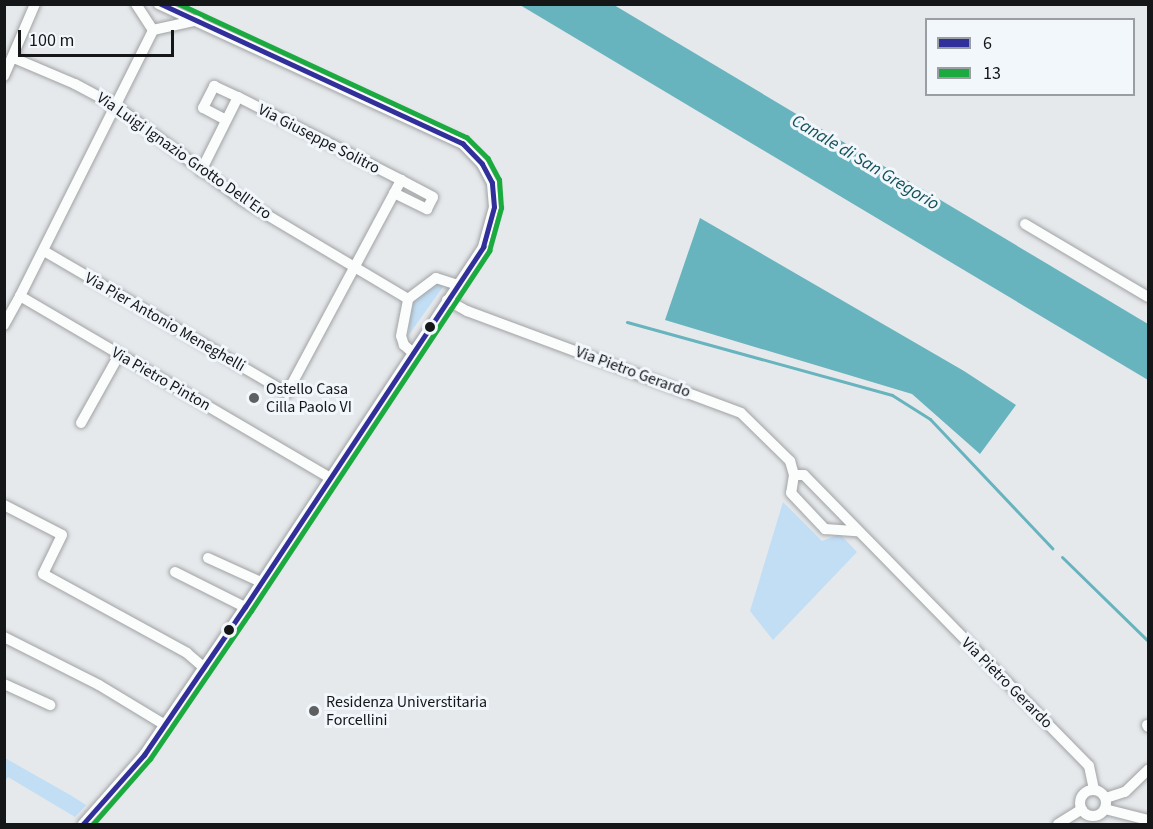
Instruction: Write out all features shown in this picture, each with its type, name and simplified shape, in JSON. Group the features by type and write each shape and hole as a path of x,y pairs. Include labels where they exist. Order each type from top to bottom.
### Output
{"street":[{"path":"4,76 35,4"},
{"path":"136,4 153,30"},
{"path":"83,825 121,784 165,725 245,607 412,351 483,247 495,207 492,183 476,154 443,133 159,4"},
{"path":"153,30 198,20"},
{"path":"4,325 44,251 153,30"},
{"name":"Via Luigi Ignazio Grotto Dell'Ero","path":"16,59 75,84 116,106 165,140 201,171 242,200 408,299"},
{"name":"Via Giuseppe Solitro","path":"226,120 203,108 214,86 433,197 427,209 394,193"},
{"name":"Via Giuseppe Solitro","path":"201,171 238,97"},
{"name":"Via Giuseppe Solitro","path":"357,268 401,180"},
{"path":"1024,224 1149,297"},
{"name":"Via Pier Antonio Meneghelli","path":"44,251 287,393 357,268"},
{"path":"412,351 404,345 401,336 408,299 436,278 458,285"},
{"name":"Via Pietro Pinton","path":"20,296 330,478"},
{"name":"Via Pietro Gerardo","path":"447,300 466,311 741,413 782,452 793,470 804,475 845,523 857,531 1089,766 1094,789"},
{"path":"81,423 119,355"},
{"name":"Via Pietro Gerardo","path":"793,470 791,493 819,522 829,531 845,523"},
{"path":"4,505 62,536 43,574 187,653 204,668"},
{"path":"208,558 261,582"},
{"path":"175,572 245,607"},
{"path":"4,637 99,686 165,725"},
{"path":"4,684 50,705"},
{"path":"1082,809 1098,820 1106,803 1125,792 1149,770"},
{"path":"1082,809 1081,798 1094,789 1106,803 1149,820"},
{"path":"1058,825 1082,809"}],"shaded area":[{"path":"439,282 445,284 408,336 412,301"},
{"path":"783,502 822,541 840,534 857,552 773,640 750,611"},
{"path":"5,758 86,805 75,817 8,777 5,781"}],"water":[{"name":"Canale di San Gregorio","path":"520,5 614,5 1148,324 1148,380"},
{"path":"700,218 964,371 1016,405 980,454 912,394 665,320"}],"waterway":[{"path":"627,322 892,395 930,419 1052,548"},
{"path":"1062,557 1148,641"}],"transit line":[{"name":"6","path":"83,824 144,755 245,607 483,247 494,207 492,183 482,164 463,144 160,4"},
{"name":"13","path":"93,824 150,759 251,611 489,251 501,208 499,180 488,159 467,138 178,4"}],"place":[{"name":"Ostello Casa Cilla Paolo VI","path":"254,398"},
{"name":"Residenza Universtitaria Forcellini","path":"314,711"}]}
